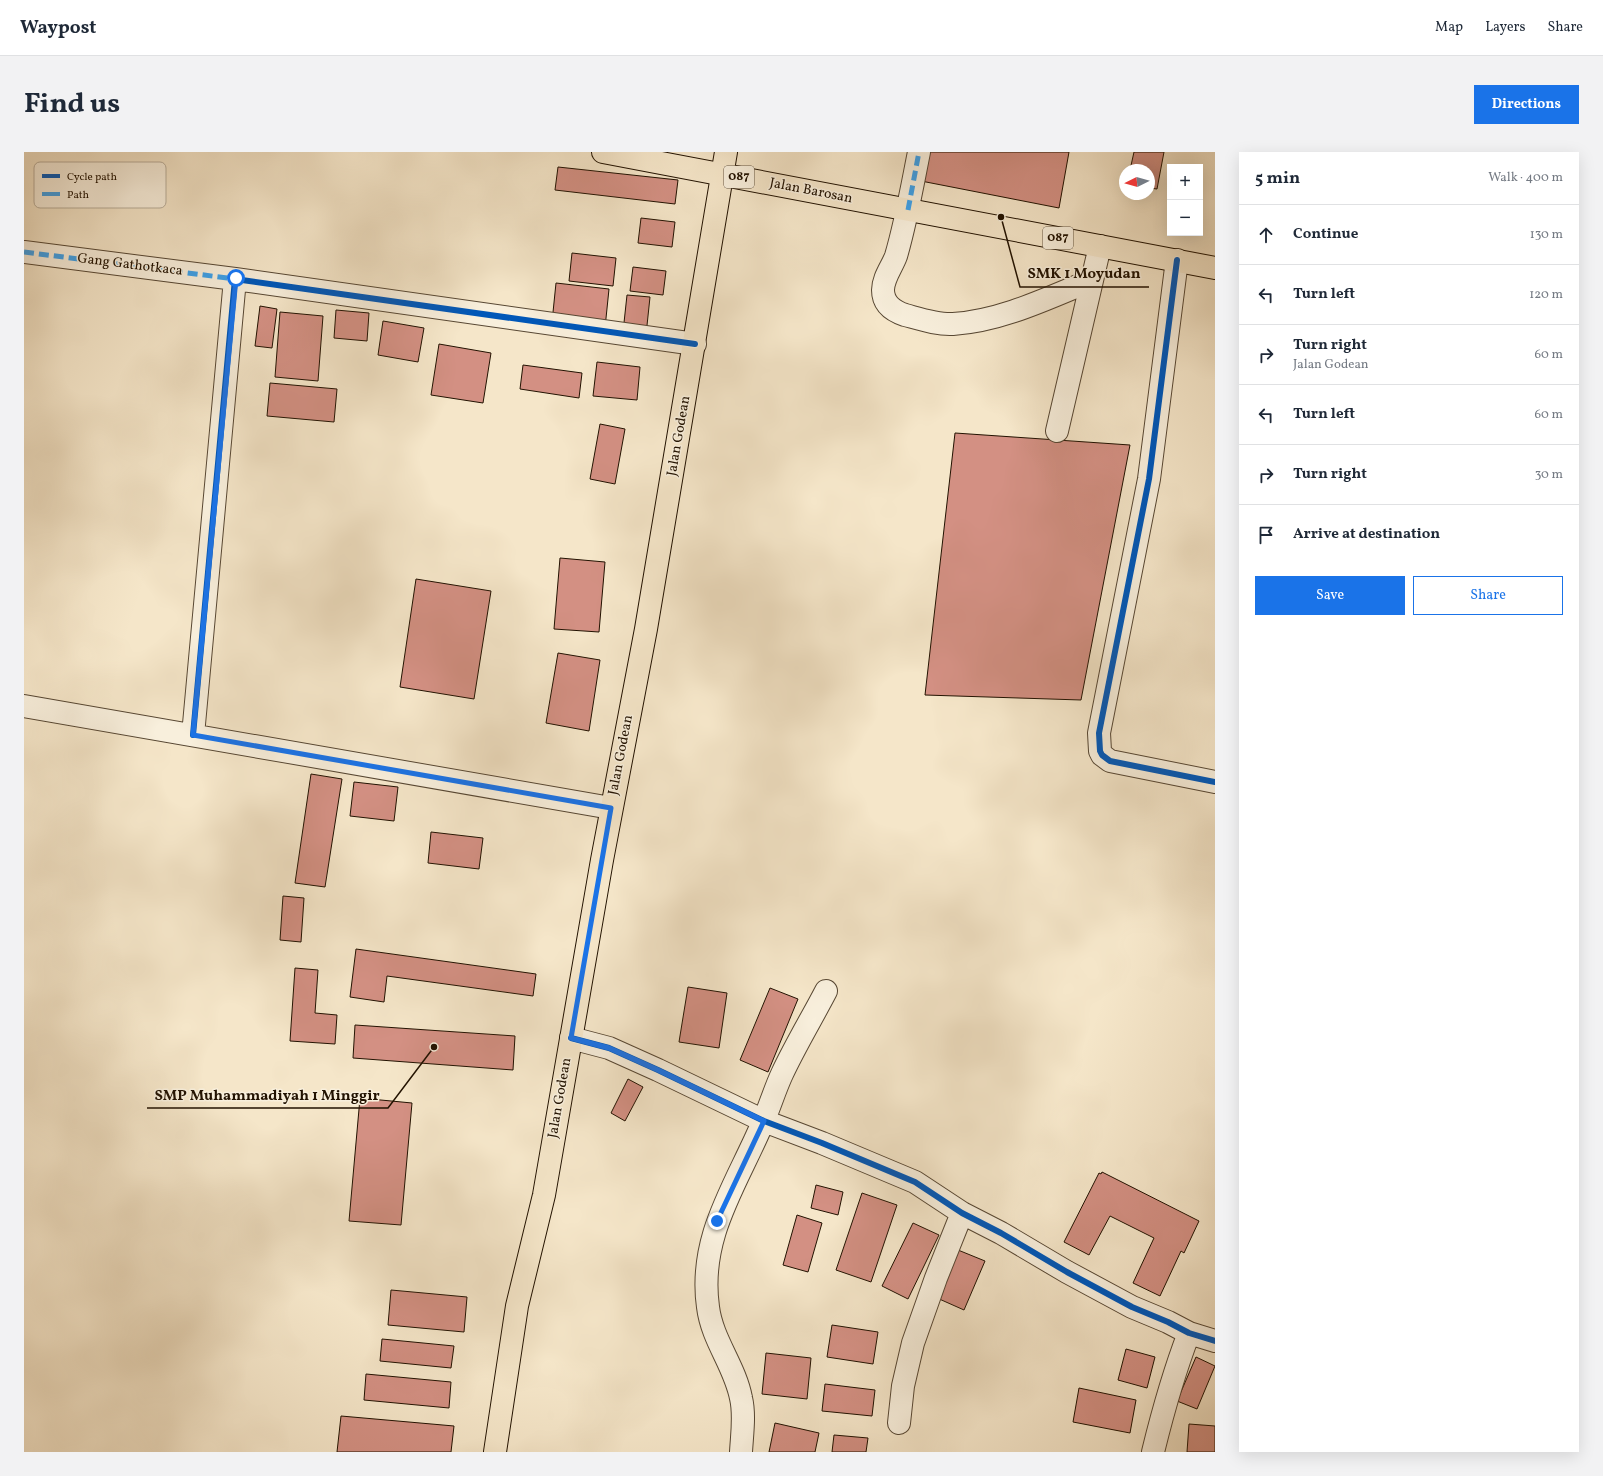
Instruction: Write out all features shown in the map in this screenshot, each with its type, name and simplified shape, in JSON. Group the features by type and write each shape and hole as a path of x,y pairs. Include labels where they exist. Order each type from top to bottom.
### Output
{"main road":[{"name":"Jalan Barosan","path":"603,152 904,209"},
{"name":"Jalan Godean","path":"495,1452 517,1306 544,1195 611,808 646,629 726,152"},
{"name":"087","path":"904,209 1215,268"}],"street":[{"path":"919,152 904,209 895,258 884,283 883,290 886,303 901,313 937,322 952,324 995,317 1092,280"},
{"path":"1056,431 1100,246"},
{"name":"Gang Gathotkaca","path":"24,252 236,278 695,344"},
{"path":"1176,260 1149,479 1099,733 1099,744 1102,755 1110,761 1215,782"},
{"path":"193,735 236,278"},
{"path":"24,706 611,808"},
{"path":"741,1452 743,1415 741,1397 711,1324 708,1307 707,1263 710,1244 717,1221 764,1121 782,1074 826,991"},
{"path":"571,1038 609,1048 764,1121 822,1143 915,1182 962,1213 1132,1307 1168,1322 1189,1333 1215,1342"},
{"path":"899,1423 903,1386 913,1343 936,1278 962,1213"},
{"path":"1153,1452 1163,1410 1189,1333"}],"building":[{"path":"927,152 1069,152 1059,208 921,181"},
{"path":"1134,152 1164,152 1157,189 1155,189 1155,164 1131,164"},
{"path":"558,167 678,180 675,204 555,190"},
{"path":"641,218 675,222 672,247 638,243"},
{"path":"572,253 616,258 613,286 569,281"},
{"path":"633,267 666,271 663,295 630,291"},
{"path":"556,283 609,289 605,328 552,322"},
{"path":"627,295 650,297 646,335 623,332"},
{"path":"260,306 277,309 272,348 255,346"},
{"path":"336,310 369,313 367,341 334,338"},
{"path":"280,312 323,316 318,381 275,377"},
{"path":"383,321 424,328 418,362 378,355"},
{"path":"439,344 491,353 483,403 431,395"},
{"path":"597,362 640,367 637,400 593,396"},
{"path":"523,365 582,373 579,398 520,389"},
{"path":"270,383 337,389 334,422 267,416"},
{"path":"600,424 625,429 615,484 590,479"},
{"path":"955,433 1130,445 1081,700 925,695"},
{"path":"560,558 605,562 599,632 554,629"},
{"path":"416,579 491,591 474,699 400,687"},
{"path":"558,653 600,660 589,731 546,723"},
{"path":"311,774 342,779 325,887 295,883"},
{"path":"354,782 398,787 394,821 350,816"},
{"path":"431,832 483,838 479,869 428,863"},
{"path":"283,896 304,898 301,942 280,940"},
{"path":"356,949 536,974 533,996 387,976 384,1002 350,997"},
{"path":"295,968 318,970 315,1013 337,1015 335,1044 290,1041"},
{"path":"688,987 727,993 719,1048 679,1042"},
{"path":"770,988 798,999 768,1072 740,1060"},
{"path":"355,1025 515,1036 513,1070 353,1058"},
{"path":"628,1079 643,1087 625,1121 611,1113"},
{"path":"360,1098 412,1103 401,1225 349,1221"},
{"path":"1102,1172 1199,1221 1184,1253 1181,1251 1160,1296 1133,1283 1154,1238 1110,1216 1089,1255 1064,1242 1099,1173 1101,1174"},
{"path":"816,1185 843,1192 838,1215 811,1208"},
{"path":"862,1193 897,1205 871,1282 836,1270"},
{"path":"797,1215 822,1223 808,1272 783,1265"},
{"path":"913,1223 939,1235 908,1299 882,1286"},
{"path":"958,1250 985,1261 964,1310 937,1298"},
{"path":"391,1290 467,1297 464,1332 388,1325"},
{"path":"832,1325 878,1332 873,1364 827,1357"},
{"path":"382,1339 454,1346 451,1368 380,1361"},
{"path":"1126,1349 1155,1357 1147,1388 1118,1380"},
{"path":"766,1353 811,1358 807,1399 762,1394"},
{"path":"1196,1357 1215,1366 1197,1409 1177,1401"},
{"path":"366,1374 451,1382 449,1408 364,1400"},
{"path":"825,1384 875,1390 872,1416 822,1411"},
{"path":"1079,1388 1136,1400 1130,1433 1073,1422"},
{"path":"341,1416 454,1426 451,1452 337,1452"},
{"path":"775,1423 819,1433 815,1452 769,1452"},
{"path":"1189,1424 1215,1426 1215,1452 1187,1452"},
{"path":"834,1435 868,1438 866,1452 832,1452"}],"marked path":[{"path":"908,210 919,152"},
{"path":"24,252 235,279"}],"cycle path":[{"path":"1177,260 1149,479 1099,733 1100,751 1102,755 1110,761 1215,782"},
{"path":"193,735 235,279 695,344"},
{"path":"571,1038 609,1048 764,1121 822,1143 915,1182 962,1213 1001,1233 1067,1272 1132,1307 1168,1322 1189,1333 1215,1341"}],"place":[{"name":"SMK 1 Moyudan","path":"1001,217"},
{"name":"SMP Muhammadiyah 1 Minggir","path":"434,1047"}],"route":[{"path":"236,278 193,735 611,808 571,1038 609,1048 764,1121 717,1221"}]}
